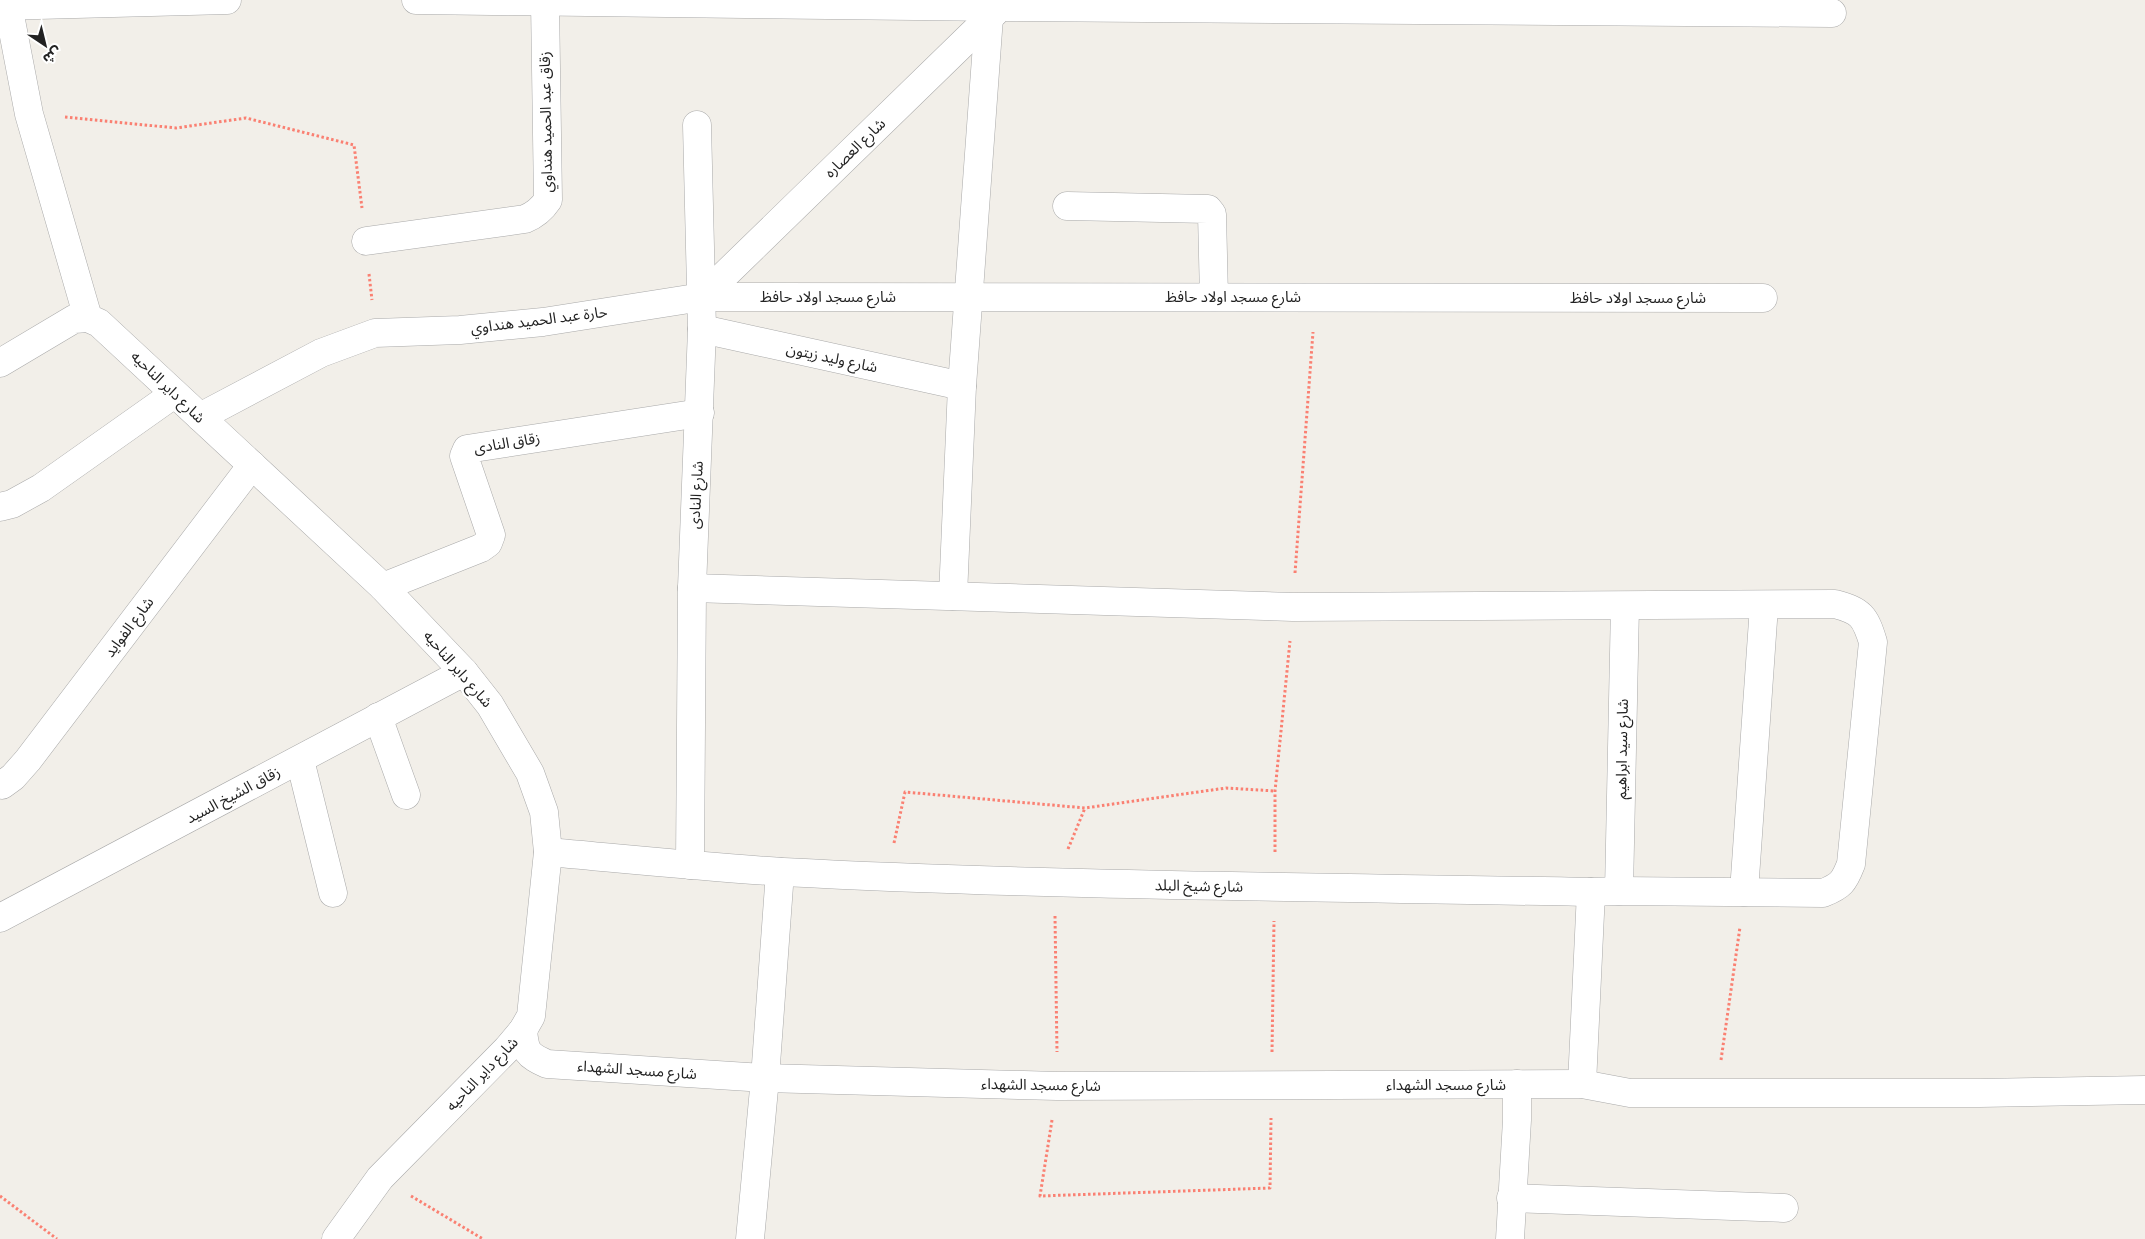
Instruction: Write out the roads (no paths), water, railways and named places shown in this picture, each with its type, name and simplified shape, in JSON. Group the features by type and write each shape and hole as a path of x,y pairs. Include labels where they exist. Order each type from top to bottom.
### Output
{"street":[{"path":"0,363 59,326 74,319 88,318 29,114 4,6 228,0"},
{"path":"416,0 999,8 1832,13"},
{"name":"زقاق عبد الحميد هنداوي","path":"366,241 525,219 544,206 548,200 545,2"},
{"path":"953,596 962,386 969,296 999,8"},
{"name":"شارع العصاره","path":"702,297 999,8"},
{"name":"شارع النادى","path":"690,865 692,588 702,329 697,125"},
{"path":"1067,206 1206,207 1212,214 1214,297"},
{"name":"شارع مسجد اولاد حافظ","path":"702,297 1763,298"},
{"name":"حارة عبد الحميد هنداوي","path":"200,417 321,353 375,333 460,330 543,322 702,297"},
{"name":"شارع داير الناحيه","path":"88,318 99,323 112,333 174,394 383,587 464,672 490,705 530,773 544,812 548,852 531,1016 523,1030 380,1178 336,1239"},
{"name":"شارع وليد زيتون","path":"702,329 962,386"},
{"path":"0,507 12,504 41,488 174,394"},
{"name":"زقاق النادى","path":"383,587 482,548 488,543 491,535 464,456 467,449 700,413"},
{"name":"شارع الفوايد","path":"2,785 13,777 28,760 252,465"},
{"name":"شارع شيخ البلد","path":"548,852 780,872 887,877 1275,888 1591,892 1823,893 1834,889 1845,880 1851,864 1873,642 1862,615 1852,609 1836,604 1764,606 1293,607 692,588"},
{"name":"شارع سيد ابراهيم","path":"1619,891 1625,606"},
{"path":"1744,892 1764,606"},
{"name":"زقاق الشيخ السيد","path":"0,918 464,672"},
{"path":"378,717 406,796"},
{"path":"300,760 333,893"},
{"path":"750,1239 765,1078 780,872"},
{"path":"1582,1084 1591,892"},
{"name":"شارع مسجد الشهداء","path":"523,1030 524,1048 532,1057 547,1064 765,1078 1057,1086 1582,1084 1630,1093 1716,1094 2145,1090"},
{"path":"1510,1239 1517,1120 1516,1084"},
{"path":"1511,1198 1784,1208"}]}
